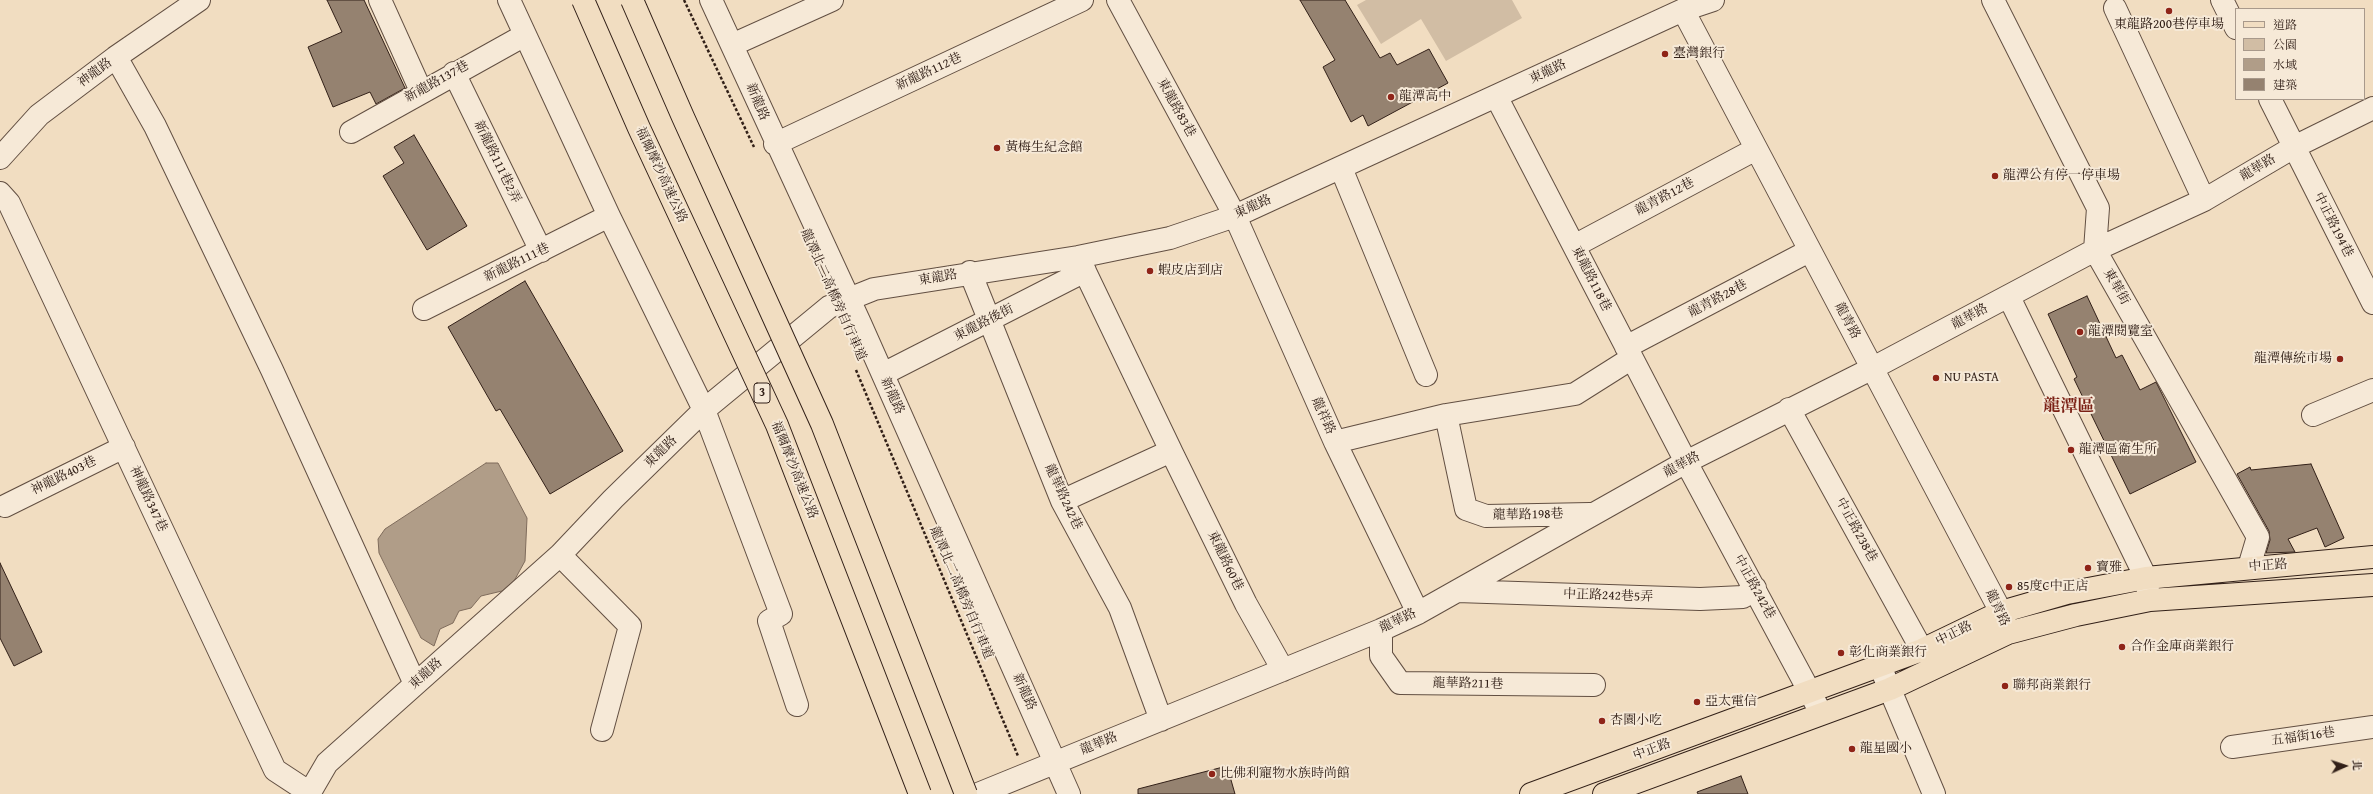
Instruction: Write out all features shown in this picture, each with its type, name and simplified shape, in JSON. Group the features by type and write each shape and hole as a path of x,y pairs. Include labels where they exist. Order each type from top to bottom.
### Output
{"main road":[{"name":"福爾摩沙高速公路","path":"583,0 639,128 777,425 920,794"},
{"path":"632,0 686,124 822,424 966,794"},
{"name":"中正路","path":"1531,794 1922,650 2001,612 2067,593 2146,578 2249,567 2373,558"},
{"name":"中正路","path":"1604,794 1821,713 1890,689 2008,633 2076,615 2150,600 2373,585"}],"street":[{"name":"神龍路","path":"0,158 39,115 116,57 199,0"},
{"path":"380,0 421,91"},
{"path":"509,0 609,216 704,410 781,614 769,621 797,705"},
{"name":"新龍路","path":"710,0 732,45 765,147 849,300 1069,794"},
{"path":"732,45 832,0"},
{"name":"新龍路112巷","path":"765,147 1082,0"},
{"name":"東龍路83巷","path":"1118,0 1235,216"},
{"name":"東龍路","path":"309,794 327,762 560,555 613,499 704,410 829,306 849,300 874,289 970,272 1082,264 1170,238 1235,216 1683,10 1713,0"},
{"path":"1992,0 2098,208 2095,250"},
{"path":"2222,0 2235,26"},
{"path":"2115,8 2204,200"},
{"name":"龍青路","path":"1683,10 2001,612 2008,633"},
{"name":"新龍路137巷","path":"351,132 421,91 525,35"},
{"path":"116,57 155,126 265,356 415,684"},
{"name":"新龍路111巷2弄","path":"454,73 541,251"},
{"name":"東龍路118巷","path":"1496,96 1686,462"},
{"name":"中正路194巷","path":"2270,100 2373,303"},
{"name":"龍華路","path":"978,794 1381,630 1418,612 1686,462 1789,409 1872,369 2095,250 2204,200 2294,147 2373,108"},
{"name":"龍青路12巷","path":"1574,246 1756,148"},
{"path":"1341,168 1426,375"},
{"name":"神龍路347巷","path":"0,193 9,203 275,770 309,794"},
{"name":"新龍路111巷","path":"424,309 609,216"},
{"name":"龍祥路","path":"1235,216 1335,442 1418,612"},
{"name":"東華街","path":"2095,250 2258,537 2249,567"},
{"name":"龍青路28巷","path":"1335,442 1446,415 1575,394 1629,353 1809,251"},
{"name":"東龍路後街","path":"883,374 989,321 1082,264"},
{"name":"東龍路60巷","path":"1082,264 1246,604 1283,670"},
{"name":"龍華路242巷","path":"970,272 1062,501 1120,608 1161,720"},
{"path":"2009,297 2146,578 2150,600"},
{"path":"2313,415 2373,390"},
{"name":"中正路238巷","path":"1789,409 1922,650"},
{"name":"龍華路198巷","path":"1446,415 1466,509 1486,516 1592,514"},
{"name":"神龍路403巷","path":"5,506 124,447"},
{"path":"1062,501 1171,451"},
{"name":"中正路242巷","path":"1686,462 1821,713"},
{"path":"560,555 630,626 602,730"},
{"name":"中正路242巷5弄","path":"1457,591 1700,600 1743,597 1755,588"},
{"name":"龍華路211巷","path":"1381,630 1381,656 1400,683 1594,685"},
{"path":"1880,666 1934,794"},
{"name":"五福街16巷","path":"2232,747 2373,727"}],"path":[{"path":"684,0 765,147"},
{"name":"龍潭北二高橋旁自行車道","path":"854,365 1019,758"}],"green space":[{"path":"1366,0 1512,0 1522,18 1446,61 1421,19 1381,44 1357,5"}],"water":[{"path":"486,463 498,463 527,518 525,561 514,581 502,591 481,596 471,608 459,611 453,623 440,629 434,646 421,638 379,553 378,539 385,529"}],"building":[{"path":"327,0 364,0 405,88 376,104 370,92 333,107 308,47 342,32"},
{"path":"1300,0 1345,0 1380,58 1390,53 1397,65 1429,49 1448,83 1368,126 1363,115 1351,122 1323,67 1335,60"},
{"path":"414,135 467,226 427,250 383,176 404,163 394,147"},
{"path":"525,281 623,451 550,494 500,409 496,411 448,327"},
{"path":"2087,296 2116,358 2122,355 2140,390 2156,382 2196,462 2130,494 2074,379 2077,377 2048,314"},
{"path":"2311,464 2344,538 2325,547 2317,528 2288,539 2295,552 2266,553 2270,540 2269,531 2237,474 2250,467 2251,470"},
{"path":"0,563 42,652 14,666 0,638"},
{"name":"比佛利寵物水族時尚館","path":"1227,766 1235,794 1138,794 1138,789"},
{"path":"1741,776 1748,794 1698,794 1697,792"}],"place":[{"name":"東龍路200巷停車場","path":"2169,11"},
{"name":"臺灣銀行","path":"1665,54"},
{"name":"龍潭高中","path":"1391,97"},
{"name":"黃梅生紀念館","path":"997,148"},
{"name":"龍潭公有停一停車場","path":"1995,176"},
{"name":"蝦皮店到店","path":"1150,271"},
{"name":"龍潭閱覽室","path":"2080,332"},
{"name":"龍潭傳統市場","path":"2340,359"},
{"name":"NU PASTA","path":"1936,378"},
{"name":"龍潭區衛生所","path":"2071,450"},
{"name":"寶雅","path":"2088,568"},
{"name":"85度C中正店","path":"2009,587"},
{"name":"合作金庫商業銀行","path":"2122,647"},
{"name":"彰化商業銀行","path":"1841,653"},
{"name":"聯邦商業銀行","path":"2005,686"},
{"name":"亞太電信","path":"1697,702"},
{"name":"杏園小吃","path":"1602,721"},
{"name":"龍星國小","path":"1852,749"},
{"name":"比佛利寵物水族時尚館","path":"1212,774"}],"district":[{"name":"龍潭區","path":"2069,407"}]}
